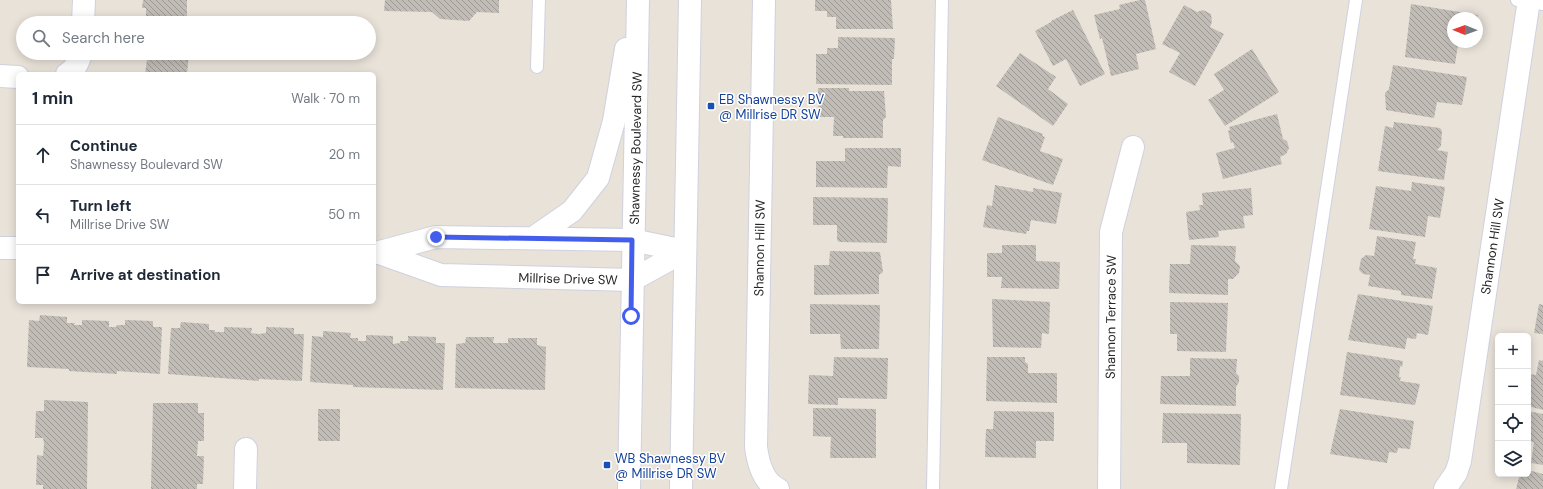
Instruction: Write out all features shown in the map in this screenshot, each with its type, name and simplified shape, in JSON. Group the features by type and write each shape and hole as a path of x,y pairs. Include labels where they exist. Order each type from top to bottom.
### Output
{"street":[{"path":"83,16 84,0"},
{"path":"533,238 572,211 598,178 614,121 634,0"},
{"name":"Shawnessy Boulevard SW","path":"629,489 632,240 638,0"},
{"path":"681,489 690,0"},
{"name":"Shannon Hill SW","path":"764,0 756,446 760,468 766,477 778,489"},
{"name":"Shannon Hill SW","path":"1445,489 1456,473 1460,461 1530,1"},
{"path":"72,72 79,60"},
{"path":"0,76 16,76"},
{"name":"Shannon Terrace SW","path":"1109,489 1112,232 1133,147"},
{"name":"Millrise Drive SW","path":"377,253 436,237 632,240 685,251"},
{"path":"0,248 16,248"},
{"name":"Millrise Drive SW","path":"377,253 440,275 632,280 685,251"},
{"path":"245,489 246,449"}],"lane":[{"path":"537,67 539,0"},
{"path":"933,489 942,0"},
{"path":"1281,489 1356,0"}],"building":[{"path":"143,0 187,0 187,16 146,16 146,8 142,8"},
{"path":"385,0 499,0 499,13 477,12 469,21 440,19 432,12 384,11"},
{"path":"815,0 891,0 893,29 836,29 836,17 827,17 827,11 815,11"},
{"path":"1145,0 1156,49 1136,54 1139,69 1111,76 1102,38 1100,39 1094,15 1120,9 1119,5"},
{"path":"1411,4 1460,12 1447,12 1447,48 1458,48 1455,64 1405,57"},
{"path":"1184,5 1197,12 1203,10 1211,14 1212,22 1210,27 1224,34 1195,86 1169,72 1180,53 1162,44"},
{"path":"1073,10 1105,74 1080,86 1066,59 1053,66 1035,31"},
{"path":"838,37 895,38 894,59 892,59 892,85 816,84 816,54 827,54 827,48 838,48"},
{"path":"1252,49 1279,92 1225,126 1208,100 1224,90 1214,74"},
{"path":"1020,53 1056,77 1048,89 1068,104 1053,126 996,86"},
{"path":"147,60 188,60 187,72 145,72"},
{"path":"1393,65 1467,77 1462,105 1437,102 1434,118 1386,110 1385,93 1389,89"},
{"path":"818,88 849,88 849,91 884,91 886,117 883,120 883,138 843,138 843,136 833,136 834,117 818,117"},
{"path":"1277,114 1283,139 1287,141 1289,148 1286,154 1280,157 1282,164 1223,179 1216,153 1235,148 1233,142 1231,143 1228,131 1230,130 1229,127"},
{"path":"998,117 1043,134 1042,136 1045,137 1040,151 1063,159 1053,185 982,160"},
{"path":"1394,122 1440,128 1442,131 1441,146 1437,150 1448,152 1444,180 1378,171 1385,126 1393,128"},
{"path":"845,148 901,148 901,167 888,166 887,188 816,187 816,161 845,161"},
{"path":"1412,182 1445,187 1440,218 1428,216 1425,237 1369,229 1376,186 1411,191"},
{"path":"995,185 1033,192 1033,188 1062,193 1056,224 1031,220 1029,231 1027,231 1026,234 983,227 987,205 992,206"},
{"path":"1251,188 1253,215 1243,216 1245,228 1218,231 1219,237 1189,240 1186,212 1200,210 1199,205 1203,205 1202,193"},
{"path":"813,197 888,198 887,243 839,242 837,240 837,225 813,225"},
{"path":"1377,236 1416,242 1413,259 1416,259 1415,264 1437,268 1432,299 1401,295 1401,291 1368,286 1370,275 1363,274 1359,270 1361,259 1366,255 1374,256"},
{"path":"1002,245 1036,245 1036,261 1060,262 1059,289 1001,288 1002,277 987,277 987,253 1002,253"},
{"path":"1191,245 1236,246 1235,261 1240,266 1239,273 1233,279 1228,279 1228,295 1169,293 1170,264 1190,264"},
{"path":"830,251 880,252 883,272 879,275 879,294 814,295 814,265 829,265"},
{"path":"1358,294 1433,306 1428,335 1417,333 1416,339 1407,338 1405,349 1348,340"},
{"path":"992,299 1050,302 1049,334 1042,333 1041,348 993,347"},
{"path":"1170,302 1228,303 1226,352 1177,351 1177,334 1170,334"},
{"path":"810,304 880,305 879,349 841,349 840,334 810,334"},
{"path":"1539,304 1543,305 1543,334 1534,333"},
{"path":"40,315 67,317 67,323 75,323 74,325 82,325 82,320 109,321 109,327 125,325 125,320 153,321 153,327 162,327 160,374 117,371 117,374 69,371 69,369 27,367 29,320 39,321"},
{"path":"181,322 209,324 209,330 215,330 215,332 224,332 224,327 252,328 251,333 259,334 266,333 266,327 294,328 294,334 304,334 302,381 259,379 259,381 168,374 171,328 180,328"},
{"path":"323,331 351,333 350,338 358,338 358,341 366,341 366,335 393,336 393,344 400,343 400,341 408,341 408,336 436,337 436,343 445,343 443,390 353,387 353,385 310,382 312,336 323,337"},
{"path":"466,337 494,337 493,343 508,343 508,338 537,338 537,345 546,347 545,390 455,388 456,344 465,343"},
{"path":"1347,352 1403,361 1402,367 1400,366 1400,381 1420,384 1415,405 1340,395"},
{"path":"834,357 888,358 887,399 838,398 838,405 808,404 809,375 833,376"},
{"path":"987,357 1025,357 1025,362 1028,364 1028,373 1057,373 1057,403 986,401"},
{"path":"1190,358 1237,359 1236,373 1239,376 1239,382 1236,387 1236,406 1160,404 1161,376 1190,376"},
{"path":"1539,360 1543,361 1543,410 1531,407 1531,374 1536,375"},
{"path":"44,400 88,402 87,489 43,489 43,485 36,485 37,455 43,456 44,444 43,438 35,438 36,411 44,411"},
{"path":"153,403 198,403 198,413 204,413 204,441 198,441 197,456 204,456 203,484 197,484 197,489 151,489"},
{"path":"813,408 876,409 876,458 830,458 831,437 813,436"},
{"path":"318,409 340,409 340,441 318,441"},
{"path":"1340,409 1414,421 1410,449 1398,448 1397,453 1389,452 1387,463 1330,454"},
{"path":"994,411 1054,412 1054,441 1036,441 1036,458 985,457 986,429 993,429"},
{"path":"1531,412 1543,414 1543,465 1531,463 1534,442 1531,442"},
{"path":"1163,413 1241,414 1240,465 1187,463 1187,443 1162,443"},
{"path":"1531,471 1543,474 1543,489 1516,489 1519,477 1531,477"}],"place":[{"name":"EB Shawnessy BV @ Millrise DR SW","path":"711,106"},
{"name":"WB Shawnessy BV @ Millrise DR SW","path":"607,465"}],"route":[{"path":"436,237 632,240 631,316"}]}
